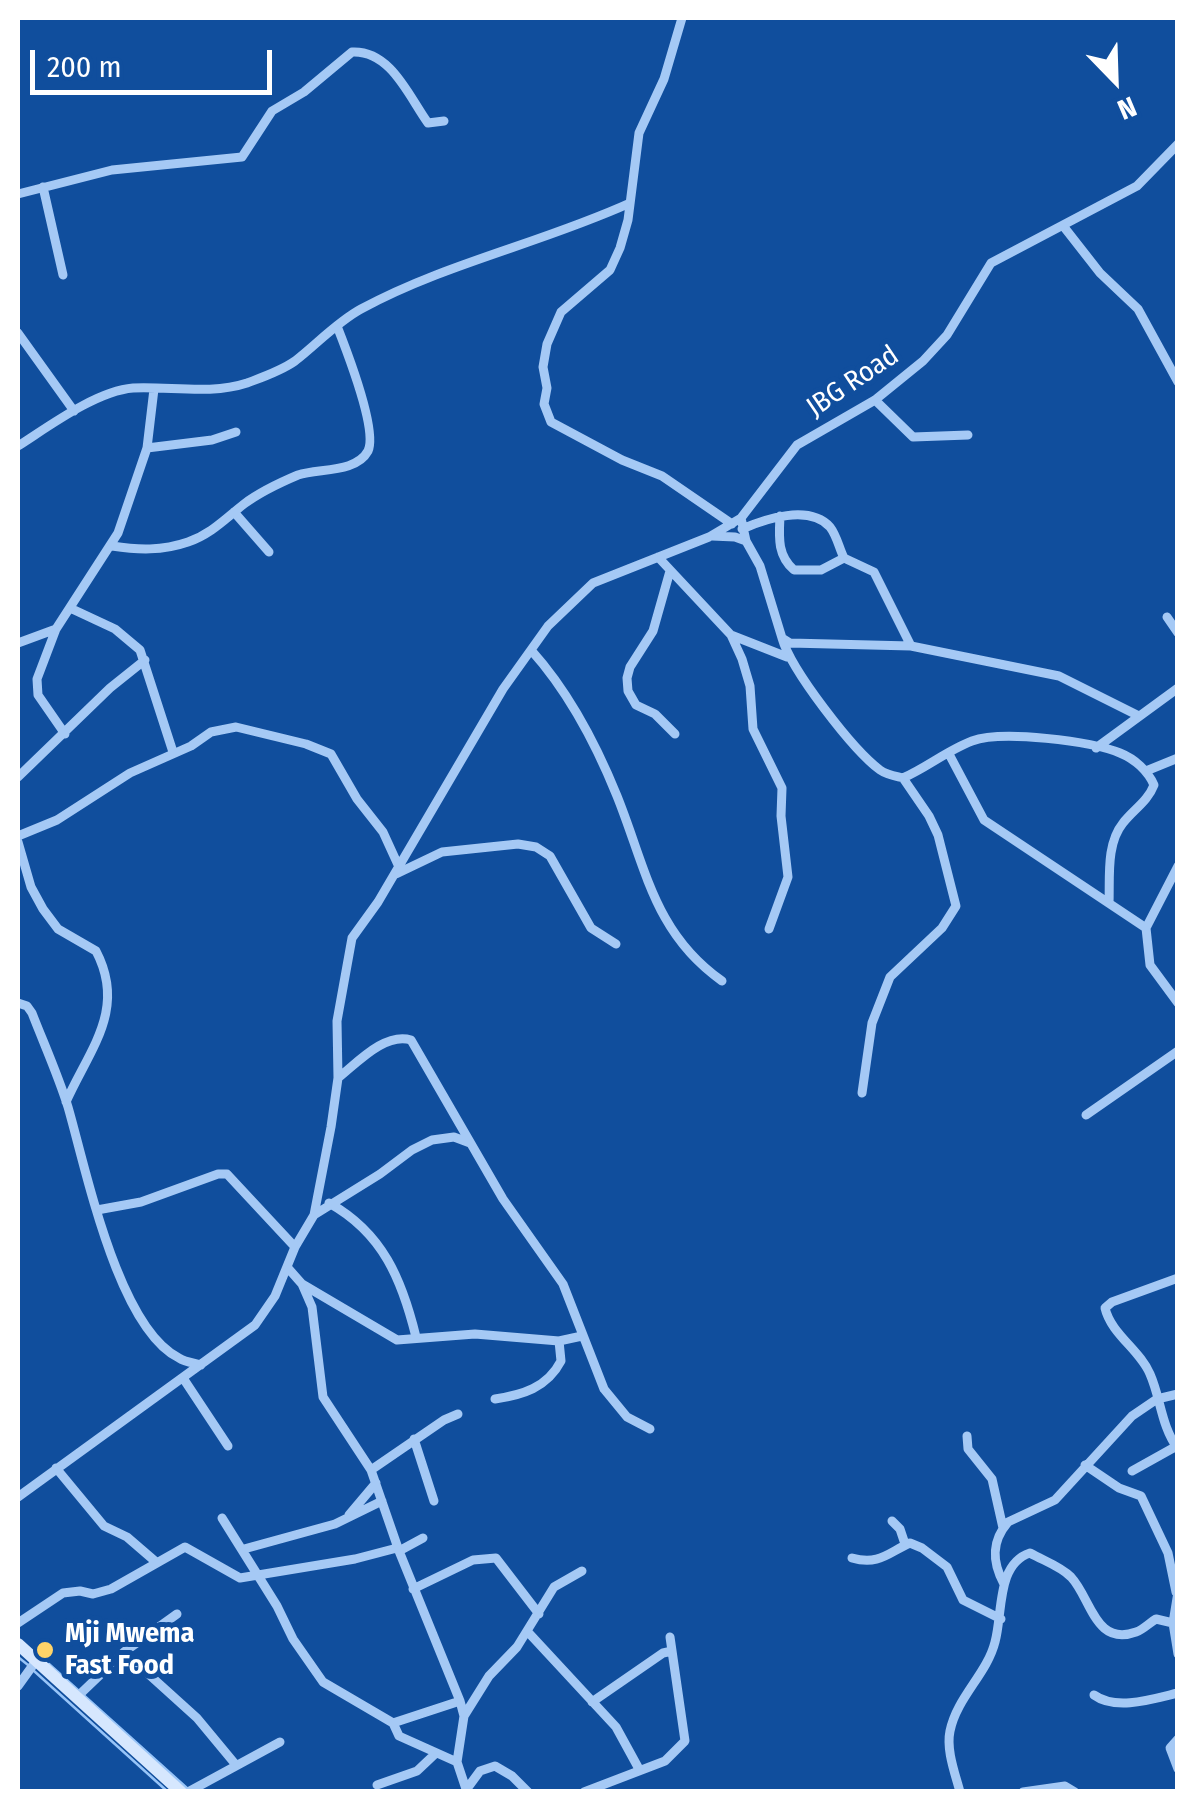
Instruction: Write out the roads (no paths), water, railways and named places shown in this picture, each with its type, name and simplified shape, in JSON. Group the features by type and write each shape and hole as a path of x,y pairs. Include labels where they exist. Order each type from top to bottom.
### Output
{"main road":[{"path":"18,1644 182,1791"}],"street":[{"path":"682,18 664,79 642,124 620,248 610,270 570,303 555,322 543,368 547,414 557,426 662,476 738,524 760,566 787,657 861,752 880,770 902,778 930,816 956,906 942,928 898,965 890,977 872,1022 862,1093"},
{"path":"18,194 112,170 242,157 272,111 304,92 345,55 356,51 378,60 398,76 428,123 444,121"},
{"name":"JBG Road","path":"738,524 797,446 875,400 923,361 947,335 990,263 1137,186 1178,144"},
{"path":"43,188 63,275"},
{"path":"18,446 74,411 128,389 222,387 250,382 295,360 359,310 424,278 583,224 630,203"},
{"path":"1064,227 1100,273 1138,309 1178,382"},
{"path":"112,546 144,550 182,544 212,532 258,494 295,476 340,468 367,454 370,424 338,326"},
{"path":"18,334 74,411"},
{"path":"65,734 36,688 56,629 112,546 147,448 154,389"},
{"path":"62,397 92,402"},
{"path":"875,400 913,436 968,435"},
{"path":"147,448 212,440 236,432"},
{"path":"234,512 269,552"},
{"path":"780,516 782,556 794,570 821,570 844,558"},
{"path":"314,1215 338,1078 336,1020 352,938 503,689 548,626 593,583 738,524 805,516 829,526 844,558 874,572 911,646"},
{"path":"709,537 746,541"},
{"path":"658,558 731,635 750,686 752,729 782,788 788,877 769,928"},
{"path":"670,571 653,631 630,667 628,691 636,705 655,714 675,734"},
{"path":"70,608 122,634 140,650 173,752"},
{"path":"1167,618 1178,633"},
{"path":"18,643 56,629"},
{"path":"731,635 787,657"},
{"path":"782,638 796,644 911,646 1059,676 1137,715"},
{"path":"531,650 550,671 591,739 618,797 645,880 676,938 722,980"},
{"path":"18,777 110,688 145,660"},
{"path":"1096,748 1137,715 1176,691"},
{"path":"66,1102 101,1035 106,1017 106,982 96,950 58,929 38,900 18,839 57,820 130,773 191,746 211,732 236,727 290,739 331,754 356,799 383,832 396,871"},
{"path":"902,778 972,741 995,736 1024,736 1119,752 1146,771 1154,785 1117,832 1111,855 1109,902"},
{"path":"949,754 984,820 1146,928"},
{"path":"1146,771 1178,758"},
{"path":"396,871 442,852 518,844 536,847 550,856 591,928 616,944"},
{"path":"1178,866 1146,928 1150,964 1178,1003"},
{"path":"18,1004 32,1013 66,1102 104,1236 121,1276 150,1330 179,1358 201,1365"},
{"path":"338,1078 388,1041 400,1037 410,1040 514,1214 564,1284 604,1389 627,1418 650,1430"},
{"path":"1086,1115 1178,1051"},
{"path":"18,1498 255,1324 276,1296 294,1247 314,1215 432,1140 454,1137 470,1144"},
{"path":"97,1210 141,1202 218,1174 228,1174 294,1247"},
{"path":"330,1203 360,1223 393,1265 408,1301 416,1338"},
{"path":"287,1267 302,1284 396,1340 475,1334 559,1340 582,1336"},
{"path":"1132,1471 1176,1448 1146,1366 1112,1324 1105,1308 1178,1278"},
{"path":"302,1284 316,1325 323,1397 371,1470 398,1550 464,1716"},
{"path":"494,1398 523,1394 550,1376 561,1361 559,1340"},
{"path":"184,1378 228,1446"},
{"path":"1003,1528 1055,1500 1132,1416 1157,1399 1178,1394"},
{"path":"371,1470 458,1414"},
{"path":"967,1436 968,1449 992,1478 1003,1528 994,1566 1004,1584"},
{"path":"414,1439 434,1502"},
{"path":"1086,1465 1119,1488 1140,1496 1162,1539 1177,1592 1173,1624 1178,1654"},
{"path":"56,1468 104,1526 127,1537 156,1562"},
{"path":"343,1521 376,1482"},
{"path":"244,1550 343,1521 382,1501"},
{"path":"222,1518 323,1682 393,1723 399,1736 457,1762"},
{"path":"892,1521 900,1529 904,1544"},
{"path":"18,1623 64,1594 102,1592 185,1547 233,1577 260,1576 398,1550 423,1538"},
{"path":"852,1558 872,1562 883,1559 910,1542 947,1567 962,1600 1001,1619"},
{"path":"960,1792 949,1732 970,1688 986,1666 1001,1619 1004,1584 1020,1558 1030,1553 1070,1575 1082,1591 1093,1618 1104,1628 1123,1634 1142,1630 1156,1620 1173,1624"},
{"path":"413,1589 473,1560 492,1558 500,1561 539,1614"},
{"path":"466,1791 457,1762 464,1716 489,1676 539,1614 554,1587 582,1571"},
{"path":"78,1696 124,1652 177,1614"},
{"path":"527,1631 625,1740 639,1769"},
{"path":"584,1792 665,1761 685,1741 670,1637"},
{"path":"592,1702 663,1653 672,1651"},
{"path":"124,1652 197,1718 236,1765"},
{"path":"18,1686 36,1661"},
{"path":"1094,1695 1118,1702 1176,1695"},
{"path":"393,1723 460,1702"},
{"path":"1178,1739 1170,1748 1178,1769"},
{"path":"182,1791 280,1742"},
{"path":"377,1785 417,1771 436,1754"},
{"path":"466,1791 480,1771 495,1766 528,1792"},
{"path":"1023,1792 1065,1786 1075,1792"}],"waterway":[{"path":"18,1657 28,1665"},
{"path":"49,1664 188,1789"},
{"path":"34,1671 168,1792"}],"place":[{"name":"Mji Mwema Fast Food","path":"45,1650"}]}
